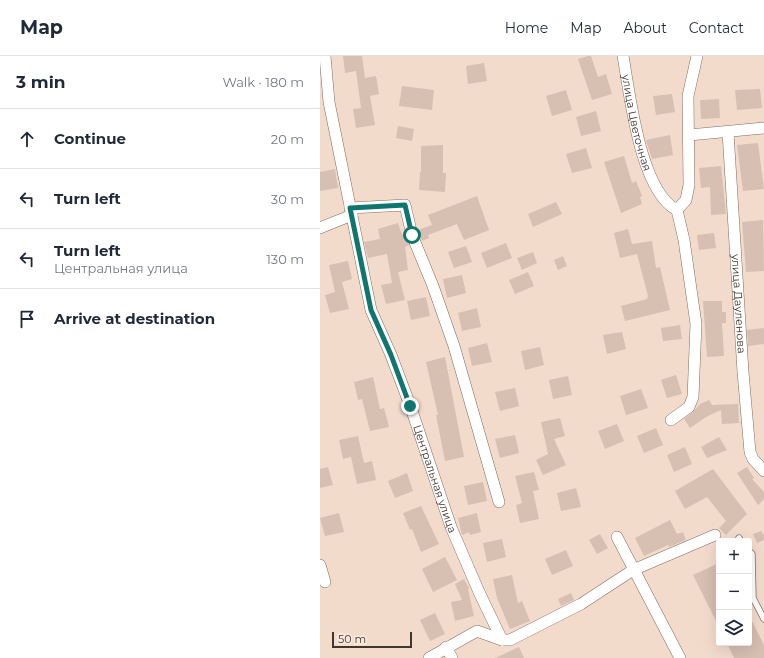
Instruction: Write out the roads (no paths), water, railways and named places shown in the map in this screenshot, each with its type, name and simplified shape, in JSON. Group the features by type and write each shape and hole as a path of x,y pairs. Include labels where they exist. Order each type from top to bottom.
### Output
{"street":[{"name":"Центральная улица","path":"325,56 329,102 371,310 391,355 407,398 451,527 479,592 502,640"},
{"name":"улица Цветочная","path":"623,56 643,157 656,188 669,206 677,210"},
{"path":"671,420 689,407 693,397 696,324 685,247 677,210 686,200 688,192 688,96 698,56"},
{"path":"689,135 764,128"},
{"name":"улица Дауленова","path":"728,132 743,372 750,452 753,459 764,471"},
{"path":"320,228 351,212 405,205 412,235 433,286 454,346 499,502"},
{"path":"429,658 446,647 477,631 502,640 510,640 581,604 633,570 715,535"},
{"path":"617,537 680,658"},
{"path":"320,564 325,582"},
{"path":"446,647 452,658"}],"lane":[{"path":"752,554 753,598 764,619"}]}
